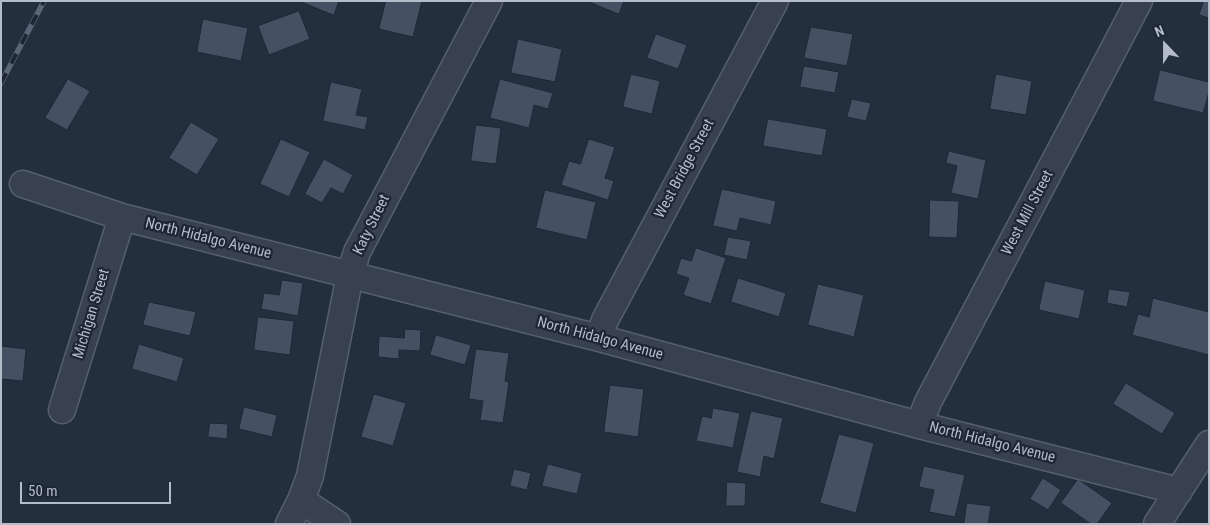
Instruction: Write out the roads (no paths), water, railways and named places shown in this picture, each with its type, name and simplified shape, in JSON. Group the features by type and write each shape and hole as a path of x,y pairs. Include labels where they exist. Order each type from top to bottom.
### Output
{"street":[{"name":"Katy Street","path":"289,524 310,476 350,275 357,252 489,1"},
{"name":"West Bridge Street","path":"600,338 604,320 775,1"},
{"name":"West Mill Street","path":"920,425 928,402 1139,1"},
{"name":"North Hidalgo Avenue","path":"23,184 122,217 600,338 920,425 1193,482"},
{"name":"Michigan Street","path":"62,410 122,217"},
{"path":"1158,524 1193,482 1209,444"},
{"path":"301,500 337,524"}],"railway":[{"path":"1,83 44,1"}]}
